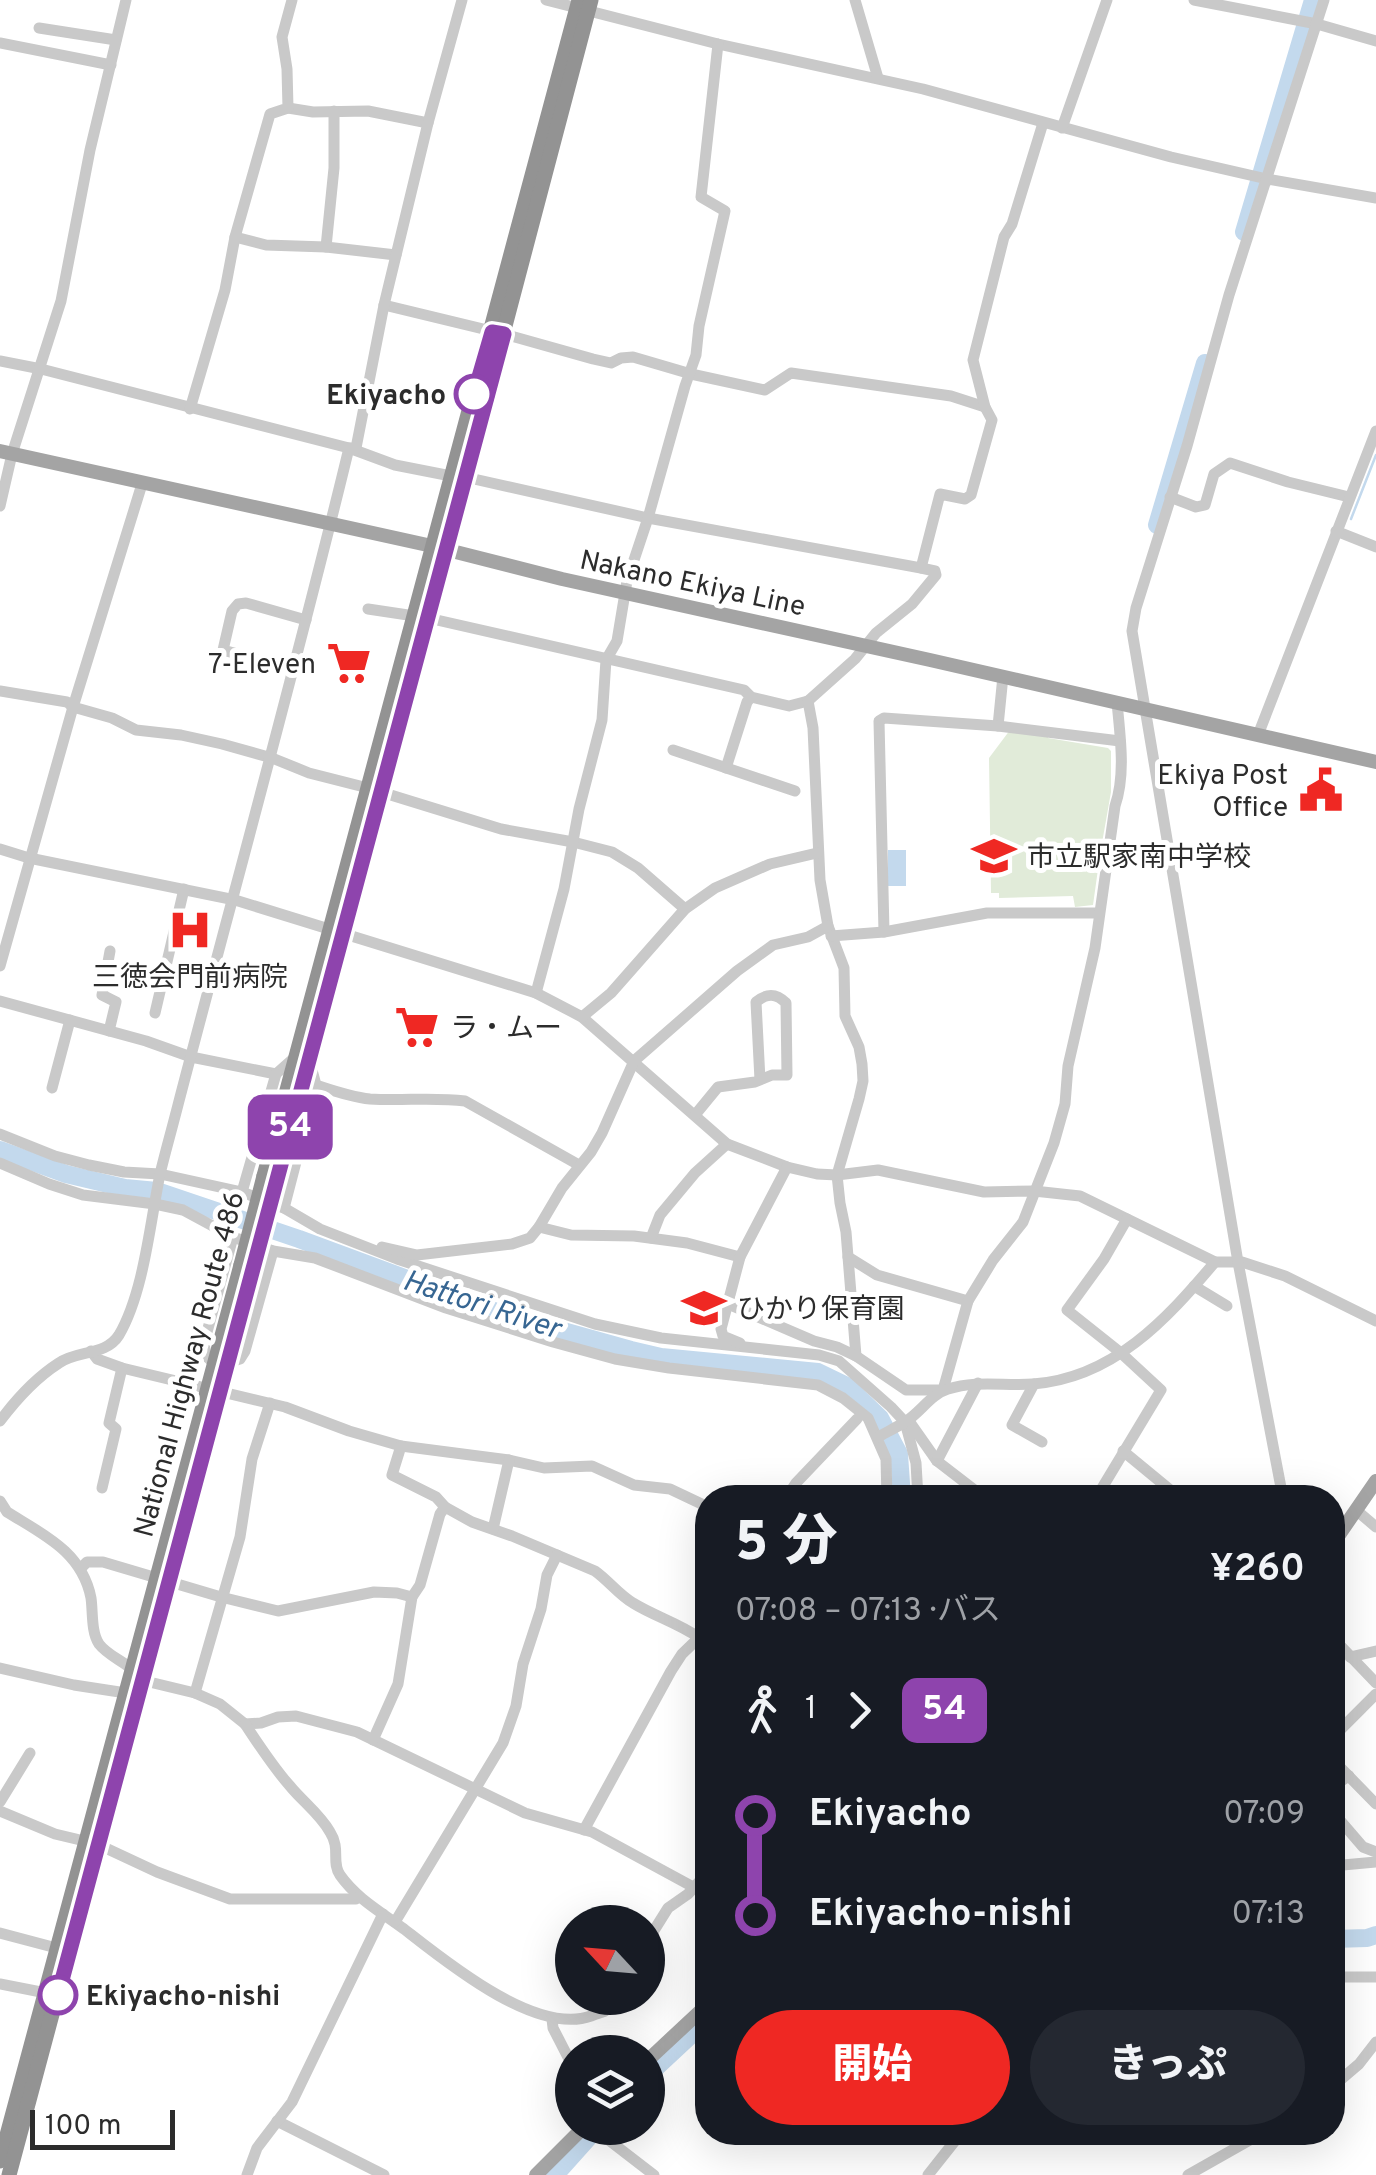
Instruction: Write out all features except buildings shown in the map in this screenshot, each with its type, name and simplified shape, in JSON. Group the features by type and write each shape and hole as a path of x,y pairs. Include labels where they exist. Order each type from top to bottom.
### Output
{"highway":[{"name":"National Highway Route 486","path":"0,2161 92,1844 584,4"},
{"name":"National Highway Route 486","path":"92,1844 126,1693 137,1674"},
{"name":"National Highway Route 486","path":"9,2175 8,2140 46,1993 62,1949"}],"main road":[{"name":"Nakano Ekiya Line","path":"6,453 1376,762"},
{"path":"1345,1526 1376,1481"},
{"path":"665,2044 695,2016"},
{"path":"536,2175 566,2145"}],"street":[{"path":"0,506 6,453 40,370 62,301 90,150 126,0"},
{"path":"288,108 282,37 292,0"},
{"path":"350,448 356,448 384,305 462,0"},
{"path":"546,0 584,4 718,44 878,78 1172,157 1376,198"},
{"path":"855,0 878,78"},
{"path":"1062,128 1107,0"},
{"path":"1194,0 1310,23 1376,41"},
{"path":"1281,1485 1140,708 1132,631 1310,23 1324,0"},
{"path":"39,28 116,40"},
{"path":"0,43 111,65"},
{"path":"536,992 564,890 602,720 606,660 617,641 624,592 696,355 725,211 701,197 718,44"},
{"path":"190,409 270,114 288,108 313,112 368,111 428,123"},
{"path":"326,247 334,168 334,111"},
{"path":"921,568 940,494 965,498 971,495 992,420 973,360 1004,237 1012,224 1043,123"},
{"path":"235,237 266,245 396,255"},
{"path":"384,305 612,363 633,358 765,390 790,373 950,396 985,407"},
{"path":"0,361 350,448 395,466 921,568 935,571 936,575 912,604 876,633 855,659 808,701 789,706 750,697 744,690 422,617 368,609"},
{"path":"1258,735 1376,431"},
{"path":"0,1422 60,1362 99,1350 120,1334 141,1271 160,1174 272,758 350,448"},
{"path":"1170,497 1196,507 1205,505 1214,474 1230,463 1349,496"},
{"path":"0,966 73,707 142,484"},
{"path":"1336,532 1376,547"},
{"path":"294,670 223,650 232,611 238,604 246,603 306,620"},
{"path":"998,726 1003,676"},
{"path":"0,690 67,702 136,730 192,737 272,758 501,829 612,852 638,868 686,909"},
{"path":"726,768 750,697"},
{"path":"808,701 813,728 817,852 830,931 844,968 845,1016 859,1047 863,1081 837,1175 856,1356"},
{"path":"878,1437 943,1390 968,1301 1022,1222 1054,1142 1087,987 1120,790 1117,702"},
{"path":"884,932 880,722 884,718 998,726 1120,741"},
{"path":"673,750 794,790"},
{"path":"0,849 234,900 536,992 582,1016 726,1144 786,1167 837,1175 878,1170 984,1192 1034,1190 1080,1196 1215,1262 1242,1262 1285,1276 1376,1322"},
{"path":"582,1016 611,992 686,909 715,888 770,864 817,852"},
{"path":"155,1013 184,889"},
{"path":"361,1245 362,1242 417,1255 512,1244 530,1238 562,1188 592,1152 634,1062 737,971 773,946 830,931 884,932 987,912 1100,913"},
{"path":"108,1031 116,1002 102,996 110,951"},
{"path":"695,1116 718,1087 760,1080 772,1075 788,1075 786,1002 778,996 764,995 756,1002 760,1080"},
{"path":"0,1001 191,1057 276,1074"},
{"path":"52,1088 70,1020"},
{"path":"242,1192 276,1074 303,1057 316,1085 284,1208"},
{"path":"316,1085 370,1099 465,1101 579,1165"},
{"path":"0,1134 89,1165 160,1174 242,1192 361,1245 595,1324 661,1338 819,1355 840,1362 891,1406 902,1423 916,1464 917,1485"},
{"path":"650,1238 660,1215 726,1144"},
{"path":"0,1163 83,1195 183,1210 233,1237 273,1251 315,1258 446,1308 600,1354 668,1368 818,1384 868,1418 886,1458 887,1485"},
{"path":"750,1348 723,1336 722,1329 740,1257 786,1167"},
{"path":"1104,1485 1161,1390 1067,1310 1104,1259 1126,1219"},
{"path":"540,1227 571,1235 687,1243 740,1257"},
{"path":"233,1237 204,1343 206,1356 220,1363 240,1359 245,1351 273,1251"},
{"path":"848,1257 877,1275 968,1301"},
{"path":"728,1304 814,1341 838,1346 906,1390 943,1390 978,1383 1034,1384 1079,1375 1122,1353 1159,1325 1215,1262"},
{"path":"1194,1286 1227,1306"},
{"path":"90,1352 97,1359 122,1368 270,1403 401,1446 544,1468 592,1466 634,1484 670,1489 695,1502"},
{"path":"102,1488 116,1429 109,1423 122,1368"},
{"path":"937,1461 978,1383"},
{"path":"1034,1384 1012,1425 1042,1442"},
{"path":"843,1398 857,1419 878,1437"},
{"path":"195,1692 240,1537 252,1460 270,1403"},
{"path":"795,1485 857,1419"},
{"path":"902,1423 911,1424 937,1461 968,1485"},
{"path":"401,1446 392,1475 472,1522 596,1571 628,1601 695,1630"},
{"path":"1123,1452 1164,1485"},
{"path":"492,1529 509,1460"},
{"path":"0,1502 7,1512 72,1557 81,1568 91,1600 96,1640 137,1674 195,1692 220,1704 245,1724 289,1786 326,1825 337,1845 338,1873 359,1896 468,1978 537,2013 580,2020 595,2015"},
{"path":"373,1740 398,1684 412,1597 420,1585 445,1508"},
{"path":"1356,1510 1376,1527"},
{"path":"395,1922 503,1743 516,1706 547,1575 557,1555"},
{"path":"81,1568 86,1562 103,1562 278,1611 374,1592 397,1592 412,1597"},
{"path":"584,1830 671,1671 695,1641"},
{"path":"1345,1651 1376,1682"},
{"path":"1350,1656 1376,1651"},
{"path":"0,1668 126,1693"},
{"path":"1345,1725 1376,1694"},
{"path":"245,1724 296,1716 357,1732 525,1812 584,1830 694,1888 665,1913"},
{"path":"0,1802 30,1753"},
{"path":"1345,1772 1376,1804"},
{"path":"1345,1779 1349,1776"},
{"path":"0,1812 230,1899 359,1896"},
{"path":"1345,1827 1363,1847 1376,1852"},
{"path":"1345,1865 1376,1862"},
{"path":"247,2175 257,2148 292,2102 383,1914"},
{"path":"0,1933 62,1949"},
{"path":"1345,1977 1376,1977"},
{"path":"0,1984 46,1993"},
{"path":"552,2018 557,2035"},
{"path":"1345,2076 1376,2042"},
{"path":"277,2121 384,2175"},
{"path":"615,2145 654,2175"},
{"path":"928,2175 952,2145"},
{"path":"1188,2175 1241,2145"}],"green space":[{"path":"1010,730 1048,733 1048,738 1111,751 1111,792 1102,843 1094,842 1091,868 1098,869 1093,905 1075,907 1073,896 999,898 999,893 991,893 989,758"}],"water":[{"path":"888,850 906,850 906,886 888,886"}],"waterway":[{"path":"1244,232 1313,0"},
{"path":"1157,525 1205,363"},
{"path":"1351,519 1376,455"},
{"name":"Hattori River","path":"0,1150 66,1174 157,1191 502,1314 631,1350 661,1357 818,1372 847,1386 880,1418 899,1454 901,1485"},
{"name":"Hattori River","path":"1345,1939 1376,1935"},
{"path":"665,2059 695,2031"},
{"path":"555,2175 582,2145"}],"bus line":[{"name":"54","path":"58,1995 504,334 492,332 474,394"}],"place":[{"name":"Ekiyacho","path":"474,394"},
{"name":"7-Eleven","path":"349,663"},
{"name":"Ekiya Post Office","path":"1321,790"},
{"name":"市立駅家南中学校","path":"994,856"},
{"name":"三徳会門前病院","path":"190,930"},
{"name":"ラ・ムー","path":"417,1027"},
{"name":"ひかり保育園","path":"704,1308"},
{"name":"Ekiyacho-nishi","path":"58,1995"}]}
